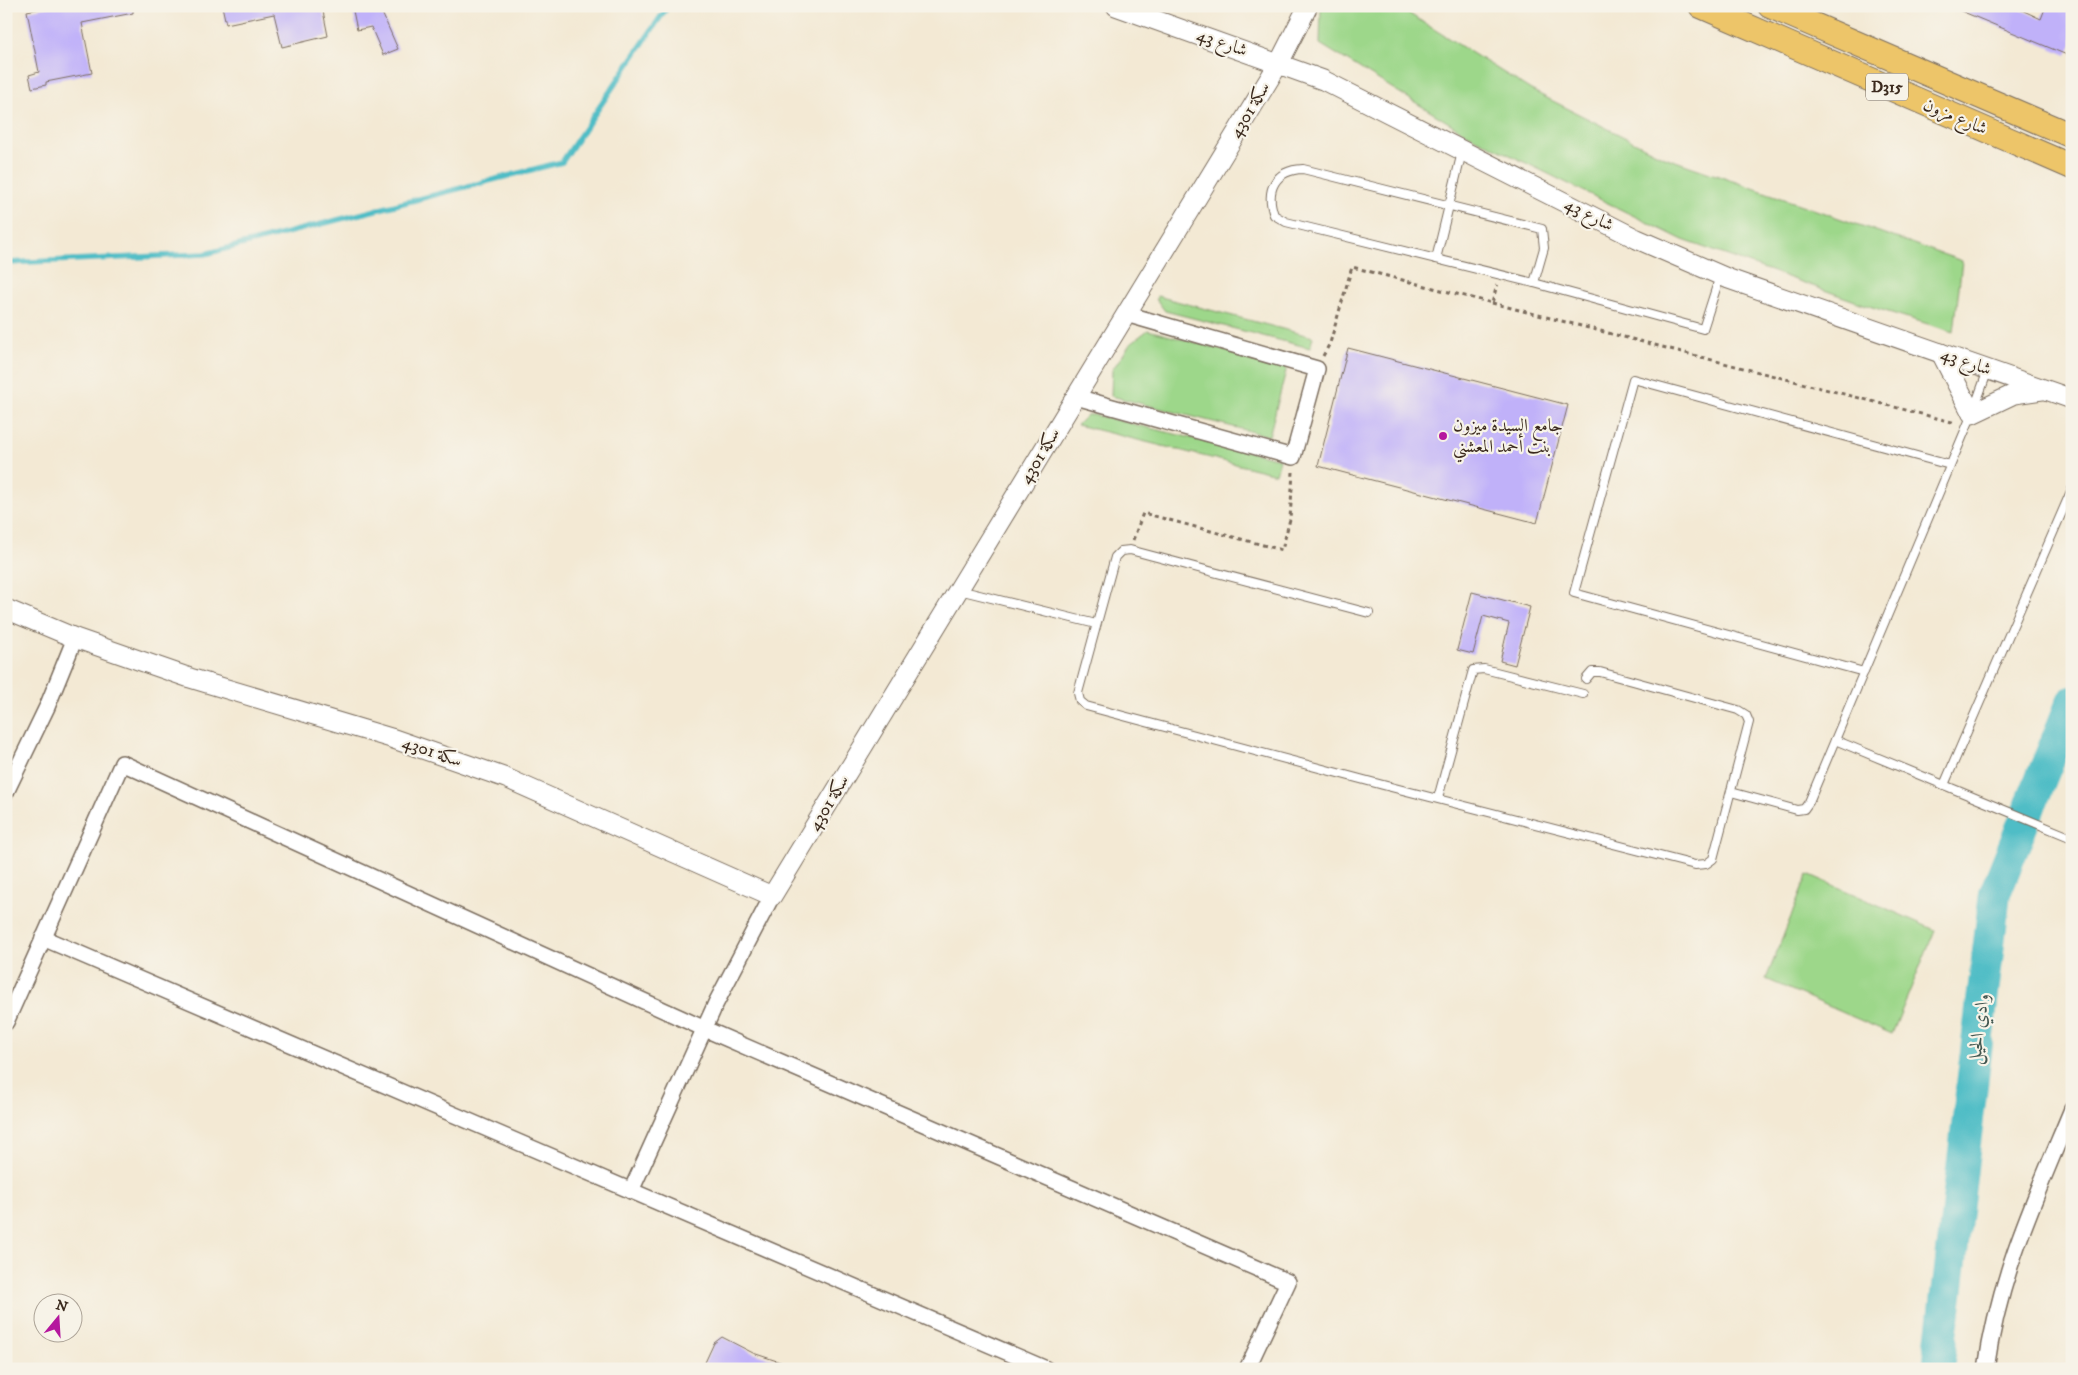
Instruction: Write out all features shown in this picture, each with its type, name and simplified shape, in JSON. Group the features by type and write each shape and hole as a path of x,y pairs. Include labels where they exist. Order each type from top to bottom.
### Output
{"main road":[{"name":"شارع مزون","path":"1702,6 2072,167"},
{"name":"شارع مزون","path":"1770,6 2072,136"}],"street":[{"name":"شارع 43","path":"1116,6 1323,80 1637,239 1721,275 2072,399"},
{"name":"سكة 4301","path":"6,609 75,638 190,678 392,738 506,778 772,896 1279,63 1308,6"},
{"path":"1076,397 1293,457 1317,369 1126,314"},
{"path":"1942,353 1969,420 2014,394 2046,390"},
{"path":"6,792 47,707 75,638"},
{"path":"6,1022 122,763 705,1029 1288,1282 1247,1369"},
{"path":"631,1191 705,1029 772,896"},
{"path":"43,938 1046,1369"},
{"path":"1986,1369 1992,1328 2005,1277 2072,1109"}],"lane":[{"path":"1436,259 1462,151"},
{"path":"1534,283 1544,248 1542,230 1303,169 1289,170 1276,180 1271,191 1270,204 1274,215 1286,222 1534,283 1703,329 1721,275"},
{"path":"1730,792 1797,810 1804,809 1809,802 1969,420 1988,370"},
{"path":"1864,672 1574,593 1633,379 1950,465"},
{"path":"1944,785 2072,489"},
{"path":"1369,613 1130,550 1121,551 1115,557 1096,624 1078,693 1080,700 1086,706 1695,865 1706,864 1712,859 1749,722 1746,715 1738,710 1600,672 1592,672 1586,679"},
{"path":"959,590 1096,624"},
{"path":"1438,798 1473,670 1484,669 1583,694"},
{"path":"1835,740 2072,838"}],"path":[{"path":"1317,369 1330,343 1352,268 1969,420"},
{"path":"1492,303 1500,275"},
{"path":"1130,550 1143,513 1282,550 1290,519 1293,457"}],"green space":[{"path":"1321,6 1397,6 1531,90 1664,157 1962,261 1954,332 1872,307 1683,240 1467,134 1320,44"},
{"path":"1157,296 1313,337 1310,348 1165,311 1156,299"},
{"path":"1148,330 1287,367 1269,436 1111,396 1112,370 1131,343"},
{"path":"1087,415 1095,415 1280,459 1276,474 1077,425"},
{"path":"1808,874 1935,930 1892,1034 1766,979"}],"building":[{"path":"52,6 133,6 133,13 82,23 92,73 46,82 46,85 32,88 29,75 39,72 27,11"},
{"path":"222,6 322,6 328,36 282,47 274,14 226,24"},
{"path":"352,6 379,6 398,49 383,55 371,27 357,30"},
{"path":"1949,6 2013,6 2041,19 2046,6 2072,6 2072,44 2067,55"},
{"name":"جامع السيدة ميزون بنت أحمد المعشني","path":"1348,348 1568,405 1537,523 1318,466"},
{"path":"1472,592 1530,607 1515,665 1500,661 1509,623 1483,616 1473,654 1457,650"},
{"path":"722,1337 753,1353 792,1366 791,1369 702,1369 714,1343"}],"waterway":[{"path":"6,263 205,254 562,162 668,6"},
{"name":"وادي الحيل","path":"1938,1369 1995,893 2072,702"}],"place":[{"name":"جامع السيدة ميزون بنت أحمد المعشني","path":"1443,436"}]}
